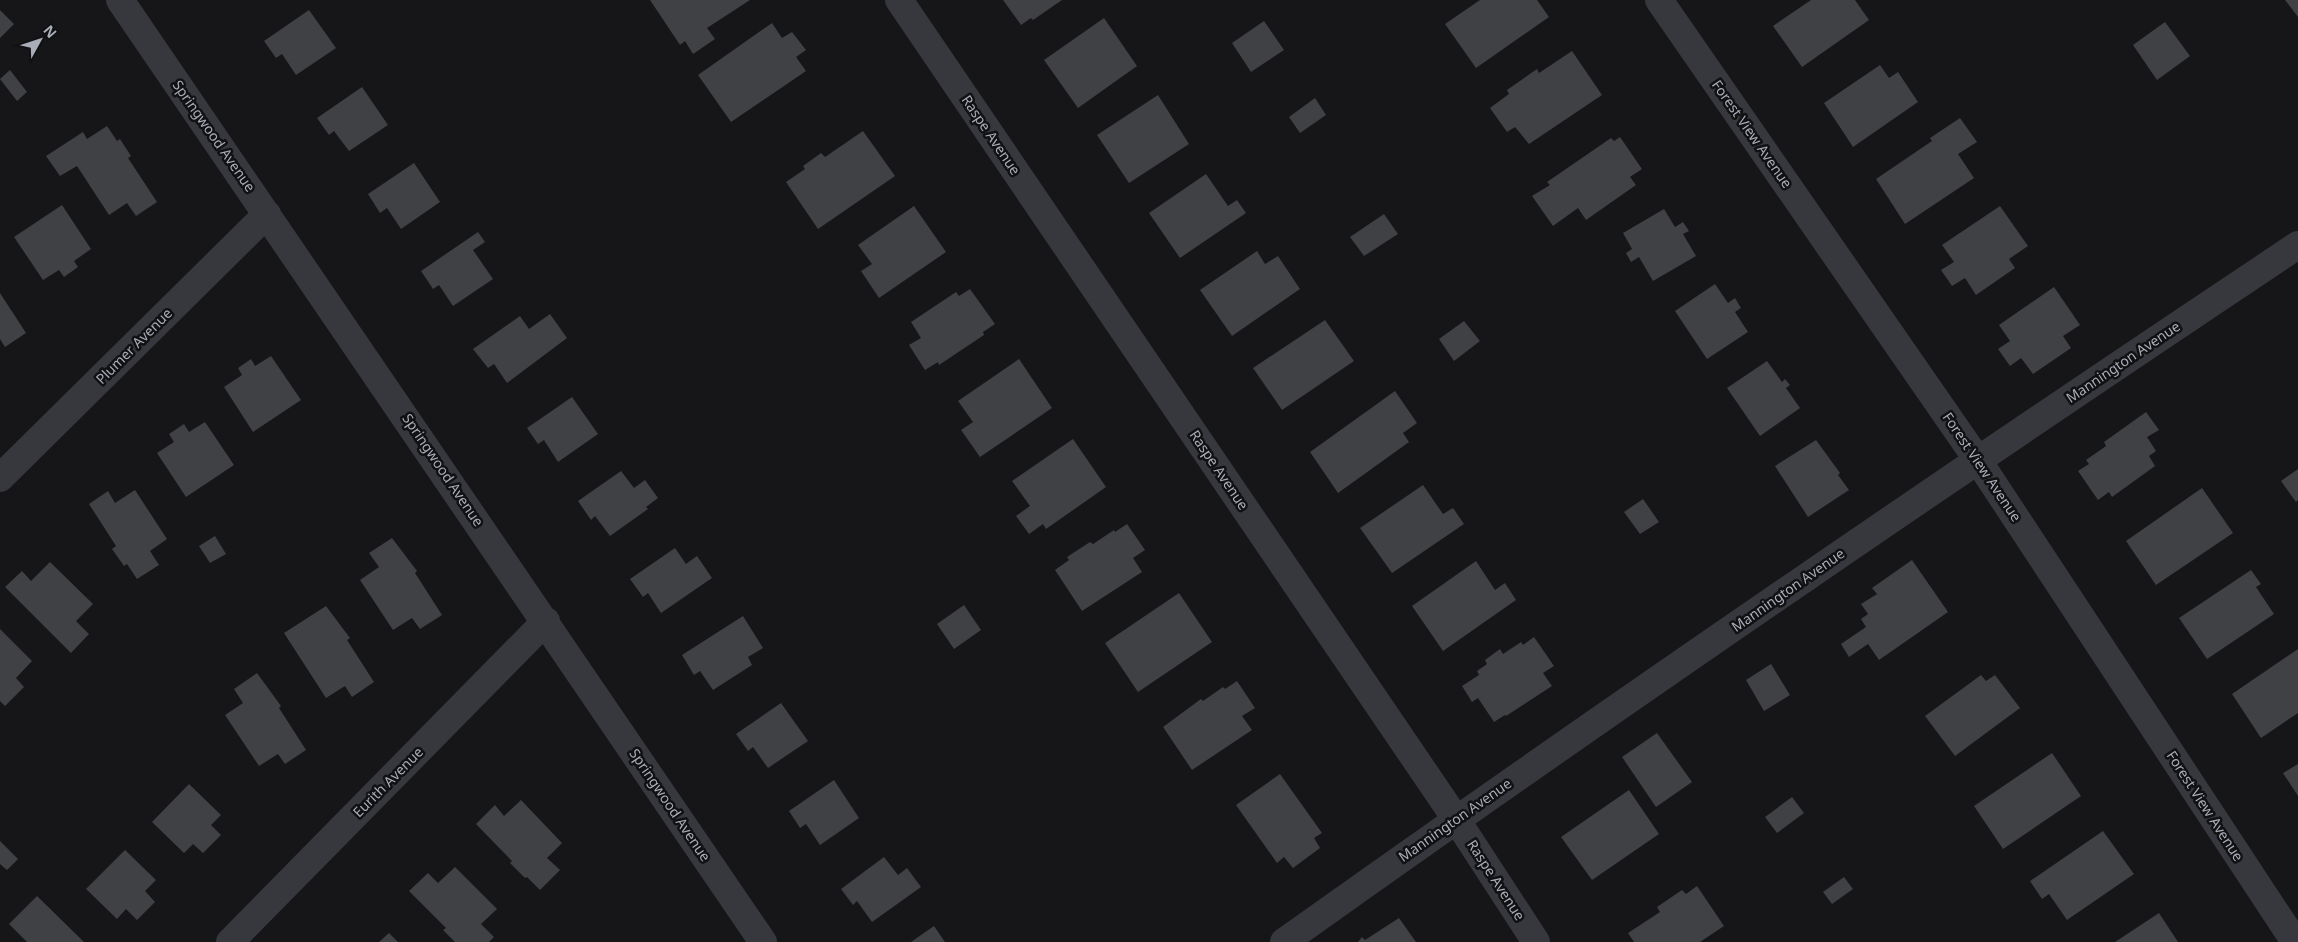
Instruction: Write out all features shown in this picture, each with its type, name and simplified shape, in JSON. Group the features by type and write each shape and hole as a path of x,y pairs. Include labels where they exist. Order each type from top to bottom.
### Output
{"street":[{"name":"Springwood Avenue","path":"120,0 546,621 763,942"},
{"name":"Raspe Avenue","path":"899,0 1456,819 1536,942"},
{"name":"Forest View Avenue","path":"1659,0 1977,459 2295,942"},
{"name":"Plumer Avenue","path":"0,478 268,214"},
{"name":"Mannington Avenue","path":"1284,942 1456,819 1977,459 2298,245"},
{"name":"Eurith Avenue","path":"230,942 546,621"}],"building":[{"path":"650,0 750,0 707,28 715,39 693,54 685,41 680,45"},
{"path":"1003,0 1062,0 1033,20 1031,18 1021,25"},
{"path":"1480,0 1537,0 1549,17 1476,68 1445,24"},
{"path":"1811,0 1855,0 1869,20 1802,67 1773,26"},
{"path":"2285,0 2298,0 2298,17"},
{"path":"0,10 14,24 0,38"},
{"path":"309,10 336,48 296,75 282,54 276,58 264,41"},
{"path":"1104,18 1137,66 1078,108 1044,60"},
{"path":"1264,21 1284,50 1251,72 1232,43"},
{"path":"2165,22 2190,56 2157,80 2133,45"},
{"path":"772,23 782,38 792,32 806,50 796,57 806,71 731,122 698,75"},
{"path":"1572,51 1602,95 1529,144 1515,127 1507,132 1490,108 1509,94 1507,90 1537,69 1539,73"},
{"path":"1880,65 1889,78 1898,72 1918,102 1853,147 1824,103"},
{"path":"10,70 27,92 17,101 0,79"},
{"path":"362,87 388,125 349,151 334,131 329,135 317,118"},
{"path":"1158,95 1189,144 1129,183 1097,135"},
{"path":"1315,98 1326,115 1300,133 1289,117"},
{"path":"1960,118 1977,142 1958,154 1974,178 1905,224 1876,179 1932,141 1930,138"},
{"path":"107,126 117,141 120,139 131,156 128,158 157,202 136,216 127,203 109,215 77,166 60,176 46,156 83,132 87,139"},
{"path":"863,131 895,176 818,229 786,182 805,169 803,166 821,153 825,157"},
{"path":"1620,137 1642,169 1630,177 1636,185 1586,220 1578,208 1553,226 1532,196 1550,185 1547,182 1611,138 1614,141"},
{"path":"414,163 440,202 401,229 387,208 380,213 368,194"},
{"path":"1206,174 1228,206 1237,200 1246,213 1180,258 1149,213"},
{"path":"62,205 91,249 74,261 78,267 64,277 59,270 43,280 14,237"},
{"path":"914,206 946,252 879,298 861,271 872,264 858,245"},
{"path":"2000,206 2028,246 2009,259 2015,268 1976,295 1965,278 1952,286 1941,270 1954,262 1942,245"},
{"path":"1664,209 1675,227 1683,222 1689,231 1683,234 1696,256 1653,281 1639,257 1631,262 1626,253 1632,249 1623,233"},
{"path":"1384,214 1398,234 1364,256 1350,237"},
{"path":"478,232 485,242 473,250 493,279 453,306 439,285 433,289 421,271"},
{"path":"1257,251 1265,264 1278,256 1300,289 1232,336 1200,290"},
{"path":"1715,284 1728,303 1735,298 1741,308 1735,312 1748,332 1707,359 1675,311"},
{"path":"2054,287 2080,325 2063,336 2071,348 2033,374 2021,358 2010,366 1998,349 2010,341 1999,325"},
{"path":"970,289 995,324 983,332 984,335 939,365 938,362 925,370 909,345 921,338 911,322 956,292 959,296"},
{"path":"0,293 26,333 5,347 0,339"},
{"path":"550,314 567,338 507,383 494,364 488,368 473,349 520,316 529,329"},
{"path":"1325,320 1354,361 1282,410 1253,368"},
{"path":"1464,321 1480,341 1454,361 1439,339"},
{"path":"271,356 301,400 253,432 224,387 242,375 238,368 251,359 255,366"},
{"path":"1019,359 1052,408 980,457 961,430 973,422 958,401"},
{"path":"1767,361 1782,382 1785,379 1790,385 1786,388 1800,408 1760,436 1727,388"},
{"path":"1395,391 1417,423 1403,433 1409,442 1338,493 1310,452"},
{"path":"572,397 598,434 558,462 544,440 538,444 527,428"},
{"path":"2146,412 2159,430 2147,437 2156,451 2149,456 2155,466 2112,497 2109,492 2098,500 2078,471 2089,464 2086,460 2106,446 2104,442"},
{"path":"205,422 234,465 186,497 157,453 174,442 169,434 184,424 189,432"},
{"path":"1073,439 1106,487 1046,529 1043,524 1029,534 1016,516 1030,506 1012,481"},
{"path":"1816,440 1840,473 1838,475 1849,490 1808,517 1775,466"},
{"path":"2298,469 2298,500 2296,502 2281,481"},
{"path":"621,471 634,488 645,480 658,498 646,507 648,509 610,536 595,516 591,520 578,501"},
{"path":"1423,485 1443,514 1453,508 1464,524 1392,573 1360,528"},
{"path":"2202,488 2233,533 2156,585 2126,541"},
{"path":"135,490 167,539 150,551 159,565 137,579 127,564 124,566 112,549 116,546 89,504 108,491 115,503"},
{"path":"1643,499 1659,522 1640,534 1624,512"},
{"path":"1127,524 1145,550 1133,558 1142,572 1082,611 1055,570 1069,560 1067,557 1090,542 1093,544"},
{"path":"215,536 226,554 210,563 199,546"},
{"path":"392,538 417,571 415,573 442,615 420,629 412,618 393,630 360,580 379,567 369,553"},
{"path":"675,548 686,564 697,556 712,578 661,613 648,593 643,597 630,579"},
{"path":"1912,560 1948,612 1879,660 1868,644 1849,657 1841,644 1866,627 1861,619 1868,614 1861,604 1877,594 1872,588"},
{"path":"1476,561 1495,590 1505,583 1516,600 1443,651 1412,606"},
{"path":"50,562 93,604 76,621 89,634 71,653 5,587 22,571 31,581"},
{"path":"2251,570 2261,584 2256,587 2274,614 2207,659 2179,618"},
{"path":"1179,593 1212,642 1138,692 1105,643"},
{"path":"964,605 981,630 954,649 937,624"},
{"path":"326,606 350,638 347,640 374,682 352,697 345,686 326,698 284,633"},
{"path":"743,616 763,648 748,657 752,665 713,690 700,671 694,675 682,655"},
{"path":"0,629 32,661 16,678 24,687 5,706 0,701"},
{"path":"1534,637 1554,666 1543,673 1552,686 1494,722 1478,698 1472,702 1462,686 1479,675 1477,671 1487,664 1485,660 1500,649 1503,654 1521,642 1523,645"},
{"path":"2298,649 2298,713 2261,738 2232,694"},
{"path":"1771,664 1790,695 1764,711 1746,680"},
{"path":"257,673 281,706 279,708 306,750 285,764 278,754 259,766 225,715 243,703 234,689"},
{"path":"1981,675 1986,681 1995,675 2020,708 1955,756 1925,716"},
{"path":"1237,681 1255,708 1242,716 1252,730 1192,770 1163,727 1201,699 1203,701 1223,687 1225,689"},
{"path":"781,703 808,741 768,768 753,747 748,751 736,734"},
{"path":"1657,733 1692,782 1656,807 1622,757"},
{"path":"2052,753 2081,796 2003,849 1974,806"},
{"path":"2298,764 2298,796 2283,773"},
{"path":"1280,774 1322,833 1314,838 1320,848 1293,868 1284,857 1277,863 1236,805"},
{"path":"834,780 859,818 820,845 806,824 800,828 789,811"},
{"path":"189,784 221,815 211,825 221,835 203,853 193,844 184,853 152,822"},
{"path":"1629,790 1659,834 1592,880 1561,837"},
{"path":"1792,797 1804,813 1777,833 1765,817"},
{"path":"521,800 562,843 547,858 560,870 540,890 510,863 512,861 476,824 495,805 504,816"},
{"path":"2103,831 2134,874 2067,920 2049,894 2042,899 2030,881"},
{"path":"0,841 18,859 7,870 0,864"},
{"path":"125,850 156,880 145,891 155,902 137,920 126,909 117,919 86,889"},
{"path":"884,857 898,875 907,868 921,887 872,922 857,901 853,905 841,889"},
{"path":"455,867 497,909 481,924 494,937 489,942 455,942 443,930 446,928 409,891 428,873 438,883"},
{"path":"1844,877 1853,889 1832,904 1823,892"},
{"path":"1697,886 1724,926 1700,942 1634,942 1628,933 1660,912 1657,907 1682,890 1686,894"},
{"path":"37,896 84,942 27,942 9,924"},
{"path":"2159,913 2178,942 2115,942"},
{"path":"1399,918 1416,942 1358,942 1362,937 1365,940"},
{"path":"934,926 945,942 911,942"},
{"path":"389,933 398,942 379,942"}]}
